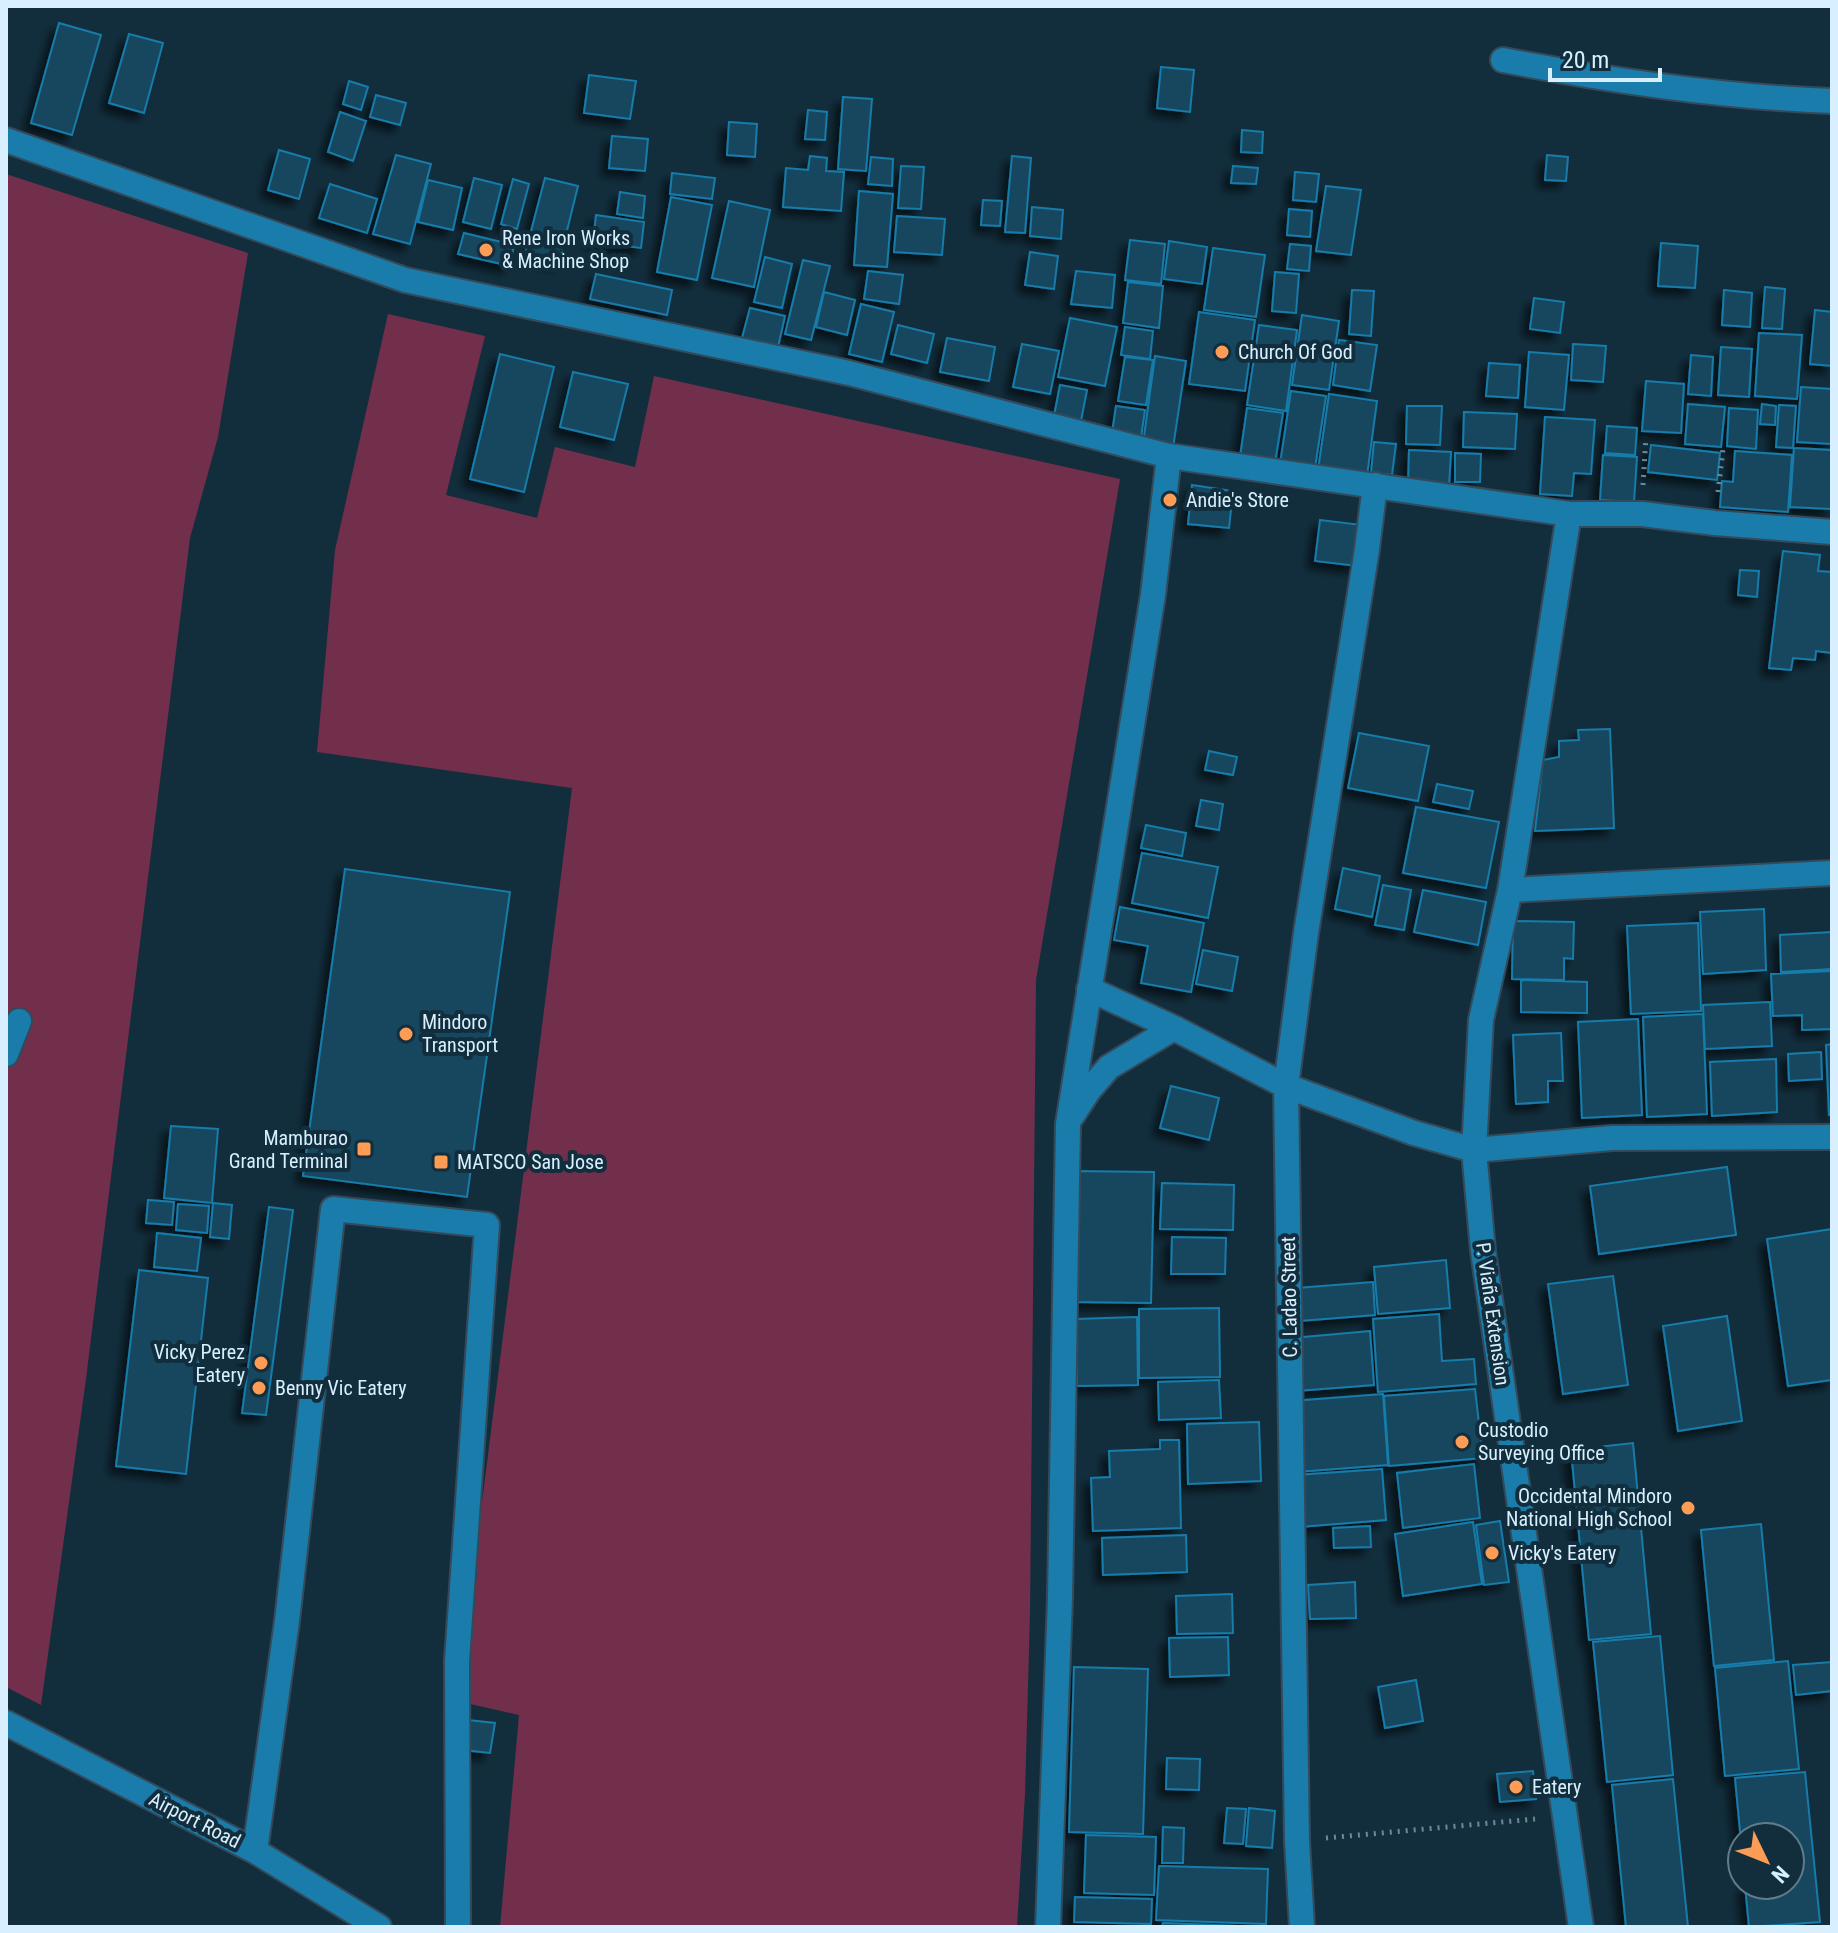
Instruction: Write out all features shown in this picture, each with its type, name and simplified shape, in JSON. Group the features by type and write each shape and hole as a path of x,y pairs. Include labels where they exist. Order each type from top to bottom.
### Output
{"street":[{"path":"1503,60 1638,83 1765,98 1832,101"},
{"path":"6,140 405,280 849,373 1169,456 1569,514 1642,514 1832,532"},
{"path":"1048,1927 1060,1582 1068,1124 1153,595 1169,456"},
{"name":"C. Ladao Street","path":"1302,1927 1297,1841 1286,1086 1306,933 1375,485"},
{"name":"P. Viaña Extension","path":"1569,514 1510,890 1481,1020 1474,1150 1483,1251 1581,1927"},
{"path":"1510,890 1832,873"},
{"path":"1089,989 1174,1028 1286,1086 1414,1133 1474,1150 1612,1138 1832,1137"},
{"path":"6,1054 19,1021"},
{"path":"1068,1124 1089,1090 1109,1067 1174,1028"},
{"path":"255,1851 287,1621 333,1209 487,1225 457,1661 458,1927"},
{"name":"Airport Road","path":"6,1723 255,1851 379,1927"}],"path":[{"path":"1642,514 1646,437"},
{"path":"1715,523 1723,449"},
{"path":"1297,1841 1567,1816"}],"shaded area":[{"path":"6,174 248,253 218,437 190,538 86,1379 41,1705 6,1687"},
{"path":"388,314 485,336 446,495 537,518 555,447 635,467 654,376 1120,479 1036,980 1030,1613 1025,1794 1017,1927 500,1927 519,1715 457,1701 572,788 317,752 335,550"}],"building":[{"path":"59,23 101,35 72,135 31,123"},
{"path":"129,34 163,43 144,113 109,103"},
{"path":"1161,67 1194,70 1190,112 1157,108"},
{"path":"589,75 636,81 630,119 584,113"},
{"path":"349,81 368,87 361,110 343,104"},
{"path":"376,95 406,103 400,125 370,117"},
{"path":"843,97 872,99 866,171 838,169"},
{"path":"808,110 827,112 825,140 805,139"},
{"path":"340,112 366,121 353,161 328,152"},
{"path":"729,122 757,124 755,157 727,155"},
{"path":"1242,130 1263,132 1262,153 1241,152"},
{"path":"612,136 648,139 645,171 609,168"},
{"path":"279,150 310,159 299,199 268,190"},
{"path":"396,155 431,164 410,244 373,234"},
{"path":"1547,155 1568,157 1566,181 1545,180"},
{"path":"810,156 827,158 826,171 844,172 841,211 783,207 786,168 808,170"},
{"path":"1012,156 1031,158 1025,233 1005,232"},
{"path":"871,157 893,159 892,186 868,184"},
{"path":"901,166 924,167 921,209 898,208"},
{"path":"1233,166 1258,168 1256,184 1231,183"},
{"path":"1295,172 1319,174 1316,202 1293,200"},
{"path":"672,173 715,178 712,199 670,194"},
{"path":"474,178 502,185 491,229 463,222"},
{"path":"545,178 578,186 559,263 525,254"},
{"path":"513,179 529,184 517,229 501,224"},
{"path":"428,180 462,188 453,230 418,222"},
{"path":"330,184 377,199 367,233 319,218"},
{"path":"1326,186 1361,190 1351,255 1316,251"},
{"path":"859,191 893,194 887,267 854,265"},
{"path":"620,192 645,196 643,218 617,214"},
{"path":"671,197 712,205 697,280 657,272"},
{"path":"983,200 1002,201 1000,226 981,225"},
{"path":"729,201 770,210 754,287 712,278"},
{"path":"1032,207 1063,210 1061,239 1030,236"},
{"path":"1289,209 1312,211 1310,237 1287,235"},
{"path":"596,215 644,222 641,248 593,242"},
{"path":"897,216 945,219 942,255 894,252"},
{"name":"Rene Iron Works & Machine Shop","path":"464,233 514,245 510,266 458,254"},
{"path":"1130,240 1165,244 1161,284 1125,280"},
{"path":"1169,241 1207,247 1202,284 1164,279"},
{"path":"1661,243 1698,246 1695,288 1658,286"},
{"path":"1290,244 1311,246 1309,271 1287,269"},
{"path":"1213,248 1265,255 1256,317 1204,310"},
{"path":"1030,252 1058,256 1054,289 1025,285"},
{"path":"765,257 792,264 782,308 754,302"},
{"path":"803,260 830,266 811,340 785,334"},
{"path":"868,271 903,275 899,304 864,299"},
{"path":"1076,271 1115,275 1112,308 1071,304"},
{"path":"1275,272 1299,274 1296,313 1272,311"},
{"path":"596,274 672,290 667,315 590,299"},
{"path":"1128,282 1163,286 1159,328 1123,323"},
{"path":"1765,287 1785,289 1782,329 1762,328"},
{"path":"1352,290 1374,291 1371,336 1349,334"},
{"path":"1724,290 1752,293 1750,327 1722,325"},
{"path":"824,292 855,300 847,335 816,327"},
{"path":"1534,298 1564,302 1560,333 1530,329"},
{"path":"861,304 894,312 882,362 849,354"},
{"path":"750,308 785,316 778,347 742,338"},
{"path":"1815,310 1832,312 1832,366 1810,364"},
{"name":"Church Of God","path":"1199,312 1255,320 1245,391 1189,384"},
{"path":"1302,315 1339,321 1329,390 1292,385"},
{"path":"1070,318 1117,327 1105,386 1058,377"},
{"path":"898,325 934,334 927,363 891,354"},
{"path":"1259,325 1297,330 1286,411 1247,405"},
{"path":"1125,327 1153,331 1150,359 1121,355"},
{"path":"1759,333 1802,335 1797,399 1755,396"},
{"path":"947,338 995,347 989,381 940,372"},
{"path":"1339,340 1377,345 1370,391 1333,385"},
{"path":"1022,344 1059,351 1050,394 1013,387"},
{"path":"1573,344 1606,346 1603,382 1571,380"},
{"path":"1721,347 1752,349 1749,397 1718,395"},
{"path":"1529,352 1569,355 1564,410 1525,407"},
{"path":"500,354 554,367 524,492 470,479"},
{"path":"1691,355 1713,357 1711,396 1688,394"},
{"path":"1155,356 1186,361 1173,448 1143,444"},
{"path":"1125,357 1153,360 1146,405 1118,401"},
{"path":"1489,363 1520,365 1518,398 1486,396"},
{"path":"573,372 628,384 614,440 560,427"},
{"path":"1646,381 1684,384 1681,433 1642,431"},
{"path":"1060,385 1087,390 1080,426 1053,421"},
{"path":"1801,387 1832,389 1832,444 1797,442"},
{"path":"1291,391 1326,396 1315,468 1280,464"},
{"path":"1329,394 1377,401 1367,476 1318,470"},
{"path":"1688,404 1725,407 1721,447 1685,444"},
{"path":"1762,404 1776,406 1775,425 1760,424"},
{"path":"1779,405 1796,406 1793,448 1776,447"},
{"path":"1116,406 1145,410 1140,444 1111,440"},
{"path":"1407,406 1442,406 1440,445 1406,444"},
{"path":"1247,408 1283,413 1275,463 1240,457"},
{"path":"1729,408 1758,410 1756,449 1727,446"},
{"path":"1464,412 1517,414 1515,449 1463,447"},
{"path":"1545,417 1595,420 1591,474 1574,473 1572,496 1540,494"},
{"path":"1607,426 1637,428 1635,455 1605,453"},
{"path":"1374,442 1396,444 1392,475 1371,473"},
{"path":"1651,445 1720,453 1717,480 1648,472"},
{"path":"1794,448 1832,450 1831,509 1790,507"},
{"path":"1409,450 1451,452 1449,487 1408,486"},
{"path":"1735,451 1792,455 1788,512 1720,507 1722,481 1733,482"},
{"path":"1455,453 1481,454 1480,482 1455,482"},
{"path":"1603,455 1637,457 1634,502 1600,500"},
{"path":"1192,485 1233,491 1229,528 1188,524"},
{"path":"1320,520 1362,525 1357,566 1315,561"},
{"path":"1783,551 1820,555 1818,571 1832,572 1832,653 1816,651 1815,660 1793,658 1791,670 1769,668"},
{"path":"1740,570 1759,571 1757,597 1738,595"},
{"path":"1610,729 1614,828 1535,831 1543,760 1559,757 1559,741 1579,740 1578,730"},
{"path":"1359,733 1429,746 1418,801 1348,788"},
{"path":"1209,751 1237,757 1233,775 1205,770"},
{"path":"1437,784 1473,791 1469,809 1433,802"},
{"path":"1201,800 1223,804 1219,830 1196,826"},
{"path":"1416,807 1499,822 1486,888 1403,873"},
{"path":"1146,825 1186,833 1182,856 1141,848"},
{"path":"1142,853 1218,867 1208,918 1132,903"},
{"path":"1343,868 1380,876 1372,917 1335,909"},
{"name":"Mindoro Transport","path":"345,869 510,892 467,1197 303,1176"},
{"path":"1383,885 1411,890 1404,930 1375,925"},
{"path":"1423,890 1486,902 1478,945 1414,932"},
{"path":"1120,907 1204,923 1191,992 1141,983 1148,946 1114,940"},
{"path":"1764,909 1766,970 1703,974 1700,912"},
{"path":"1513,921 1574,922 1573,959 1564,958 1564,980 1512,979"},
{"path":"1698,923 1701,1011 1631,1014 1627,926"},
{"path":"1832,932 1832,969 1781,972 1780,935"},
{"path":"1203,950 1238,957 1232,991 1196,984"},
{"path":"1832,971 1832,1029 1802,1030 1802,1015 1773,1016 1771,974"},
{"path":"1521,980 1587,982 1587,1013 1521,1012"},
{"path":"1770,1002 1772,1046 1705,1049 1703,1005"},
{"path":"1703,1014 1707,1114 1647,1117 1643,1017"},
{"path":"1638,1019 1642,1115 1582,1118 1578,1022"},
{"path":"1561,1033 1563,1081 1548,1081 1548,1102 1516,1104 1513,1035"},
{"path":"1832,1044 1832,1115 1829,1115 1826,1045"},
{"path":"1821,1052 1822,1079 1789,1081 1788,1054"},
{"path":"1776,1059 1777,1112 1712,1116 1710,1062"},
{"path":"1171,1086 1219,1098 1209,1140 1160,1128"},
{"path":"171,1126 218,1129 212,1203 164,1198"},
{"path":"1727,1167 1736,1235 1599,1254 1590,1186"},
{"path":"1073,1171 1154,1172 1151,1303 1071,1302"},
{"path":"1162,1183 1234,1185 1233,1230 1160,1229"},
{"path":"148,1200 174,1202 172,1225 146,1223"},
{"path":"213,1203 232,1205 229,1239 210,1237"},
{"path":"178,1204 209,1206 207,1233 176,1230"},
{"path":"269,1207 293,1210 266,1415 242,1413"},
{"path":"1832,1229 1832,1380 1788,1386 1767,1239"},
{"path":"157,1233 201,1238 197,1271 154,1267"},
{"path":"1172,1237 1226,1238 1225,1274 1171,1274"},
{"path":"1446,1260 1450,1308 1378,1314 1374,1267"},
{"path":"139,1270 208,1278 186,1474 116,1466"},
{"path":"1613,1276 1628,1385 1563,1394 1548,1284"},
{"path":"1373,1282 1375,1315 1300,1321 1297,1288"},
{"path":"1219,1308 1220,1377 1139,1378 1139,1309"},
{"path":"1439,1314 1442,1361 1474,1359 1476,1384 1378,1392 1373,1319"},
{"path":"1727,1316 1742,1421 1678,1431 1663,1326"},
{"path":"1137,1317 1138,1385 1077,1386 1076,1319"},
{"path":"1370,1331 1374,1385 1297,1391 1293,1338"},
{"path":"1219,1380 1221,1418 1159,1420 1158,1382"},
{"path":"1475,1389 1483,1458 1389,1466 1384,1396"},
{"path":"1383,1394 1388,1465 1297,1472 1292,1401"},
{"path":"1259,1422 1261,1481 1188,1484 1187,1424"},
{"path":"1160,1440 1179,1440 1181,1528 1093,1531 1091,1478 1110,1477 1109,1451 1160,1449"},
{"path":"1633,1443 1651,1634 1589,1640 1571,1450"},
{"path":"1474,1464 1480,1518 1403,1528 1397,1473"},
{"path":"1382,1469 1386,1520 1300,1527 1296,1475"},
{"name":"Vicky's Eatery","path":"1500,1521 1509,1582 1484,1585 1476,1525"},
{"path":"1473,1522 1482,1584 1403,1596 1395,1534"},
{"path":"1761,1524 1774,1660 1714,1666 1701,1530"},
{"path":"1370,1526 1371,1547 1334,1548 1333,1528"},
{"path":"1186,1535 1187,1572 1103,1575 1102,1538"},
{"path":"1355,1582 1356,1618 1310,1619 1308,1585"},
{"path":"1232,1594 1233,1633 1177,1634 1176,1596"},
{"path":"1660,1636 1673,1775 1607,1782 1593,1642"},
{"path":"1228,1637 1229,1675 1170,1677 1169,1638"},
{"path":"1788,1661 1799,1769 1725,1776 1715,1668"},
{"path":"1832,1662 1832,1691 1796,1695 1793,1665"},
{"path":"1074,1667 1148,1669 1143,1834 1069,1832"},
{"path":"1416,1680 1423,1721 1385,1728 1378,1687"},
{"path":"468,1720 495,1723 490,1753 463,1750"},
{"path":"1167,1758 1200,1759 1199,1790 1166,1789"},
{"name":"Eatery","path":"1533,1771 1536,1799 1500,1802 1497,1774"},
{"path":"1805,1772 1820,1922 1749,1927 1747,1901 1806,1901 1806,1821 1739,1821 1735,1778"},
{"path":"1673,1779 1688,1927 1626,1927 1612,1785"},
{"path":"1227,1808 1246,1809 1243,1844 1224,1843"},
{"path":"1249,1808 1275,1811 1272,1848 1246,1846"},
{"path":"1163,1827 1184,1828 1183,1863 1162,1863"},
{"path":"1086,1835 1156,1837 1154,1895 1084,1893"},
{"path":"1159,1866 1268,1869 1266,1924 1156,1920"},
{"path":"1075,1897 1152,1899 1151,1924 1074,1922"},
{"path":"1163,1923 1265,1927 1162,1927"}],"place":[{"name":"Rene Iron Works & Machine Shop","path":"486,250"},
{"name":"Church Of God","path":"1222,352"},
{"name":"Andie's Store","path":"1170,500"},
{"name":"Mindoro Transport","path":"406,1034"},
{"name":"Mamburao Grand Terminal","path":"364,1149"},
{"name":"MATSCO San Jose","path":"441,1162"},
{"name":"Vicky Perez Eatery","path":"261,1363"},
{"name":"Benny Vic Eatery","path":"259,1388"},
{"name":"Custodio Surveying Office","path":"1462,1442"},
{"name":"Occidental Mindoro National High School","path":"1688,1508"},
{"name":"Vicky's Eatery","path":"1492,1553"},
{"name":"Eatery","path":"1516,1787"}]}
